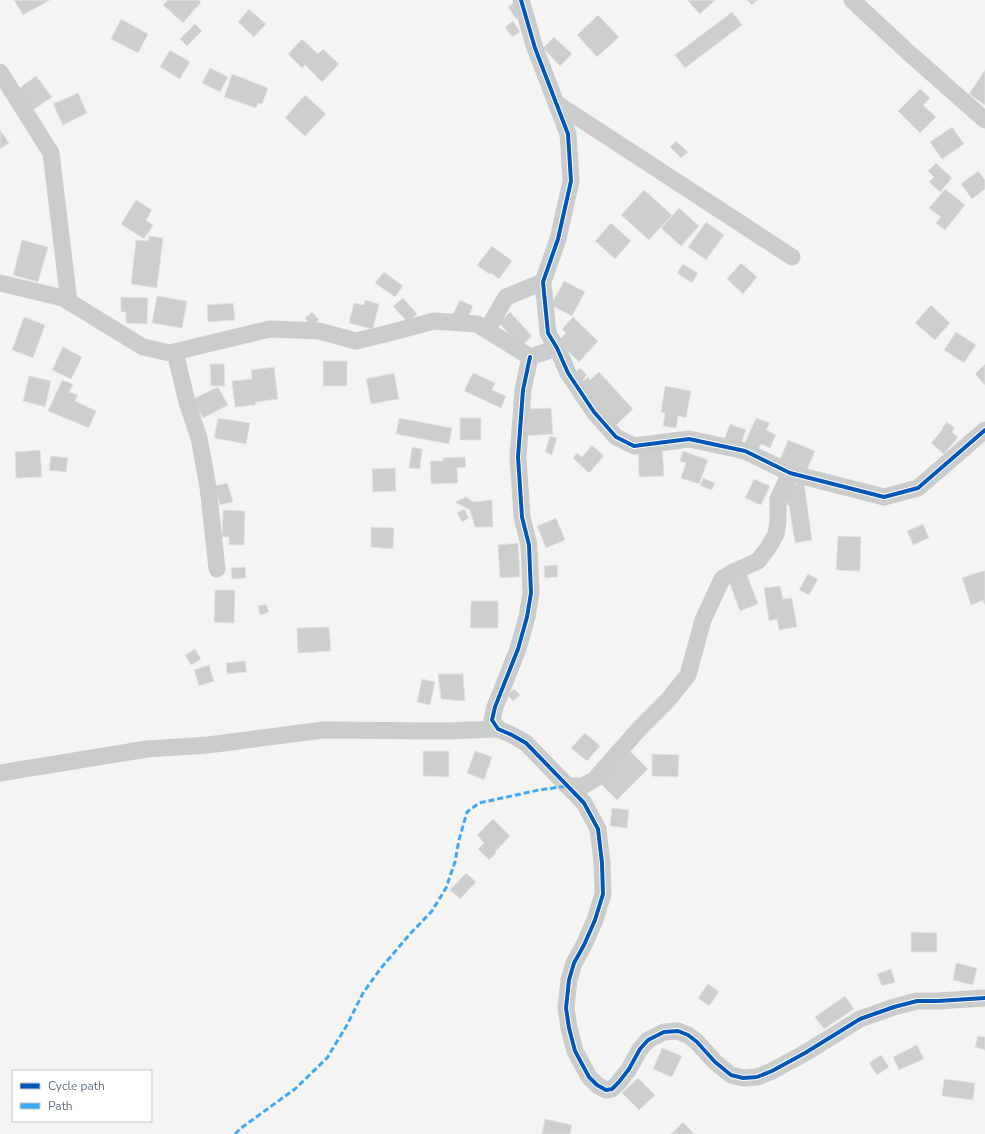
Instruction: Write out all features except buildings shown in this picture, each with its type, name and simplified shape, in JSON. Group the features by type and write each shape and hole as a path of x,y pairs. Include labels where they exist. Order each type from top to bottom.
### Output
{"street":[{"path":"521,0 535,48 568,134 571,181 558,239 543,282 548,333 557,348 568,373 594,412 616,437 634,446 688,439 745,451 790,473 884,497 918,488 985,430"},
{"path":"852,0 985,120"},
{"path":"0,72 51,153 69,302"},
{"path":"556,103 792,257"},
{"path":"487,330 506,297 543,282"},
{"path":"0,283 63,298 143,347 170,353 270,329 319,331 356,341 434,321 477,324 530,357"},
{"path":"530,357 557,348"},
{"path":"175,352 187,402 199,438 208,487 217,569"},
{"path":"498,729 492,720 495,707 518,649 527,617 531,593 529,546 522,517 518,456 523,390 530,357"},
{"path":"568,786 583,786 595,779 638,729 668,700 688,675 703,620 722,579 733,572 758,561 776,534 778,522 778,499 790,473"},
{"path":"0,774 147,749 208,745 323,730 445,731 498,729 512,735 526,743 584,802 598,829 602,863 603,894 595,920 574,963 569,980 566,1008 575,1051 581,1064 593,1081 606,1090 612,1089 619,1082 629,1069 640,1049 648,1040 664,1032 678,1031 688,1035 697,1042 715,1062 731,1075 743,1078 756,1077 772,1071 860,1019 894,1007 917,1001 985,998"}],"marked path":[{"path":"235,1134 295,1089 327,1058 347,1025 363,993 381,968 432,911 446,888 455,862 459,840 467,812 479,803 539,790 567,786"}],"cycle path":[{"path":"521,0 535,48 568,134 571,181 558,239 543,282 548,333 557,348 568,373 594,412 616,437 634,446 689,439 745,451 790,473 884,497 918,488 985,430"},
{"path":"530,357 523,390 518,457 522,517 529,545 531,593 527,617 518,649 495,707 492,720 498,729 526,743 584,803 598,829 602,863 603,894 595,920 574,963 569,980 566,1008 575,1051 589,1077 597,1085 606,1090 612,1089 629,1069 640,1049 648,1040 664,1032 678,1031 688,1035 697,1042 715,1062 731,1075 743,1078 757,1077 772,1071 805,1053 860,1019 894,1007 917,1001 985,998"}]}
